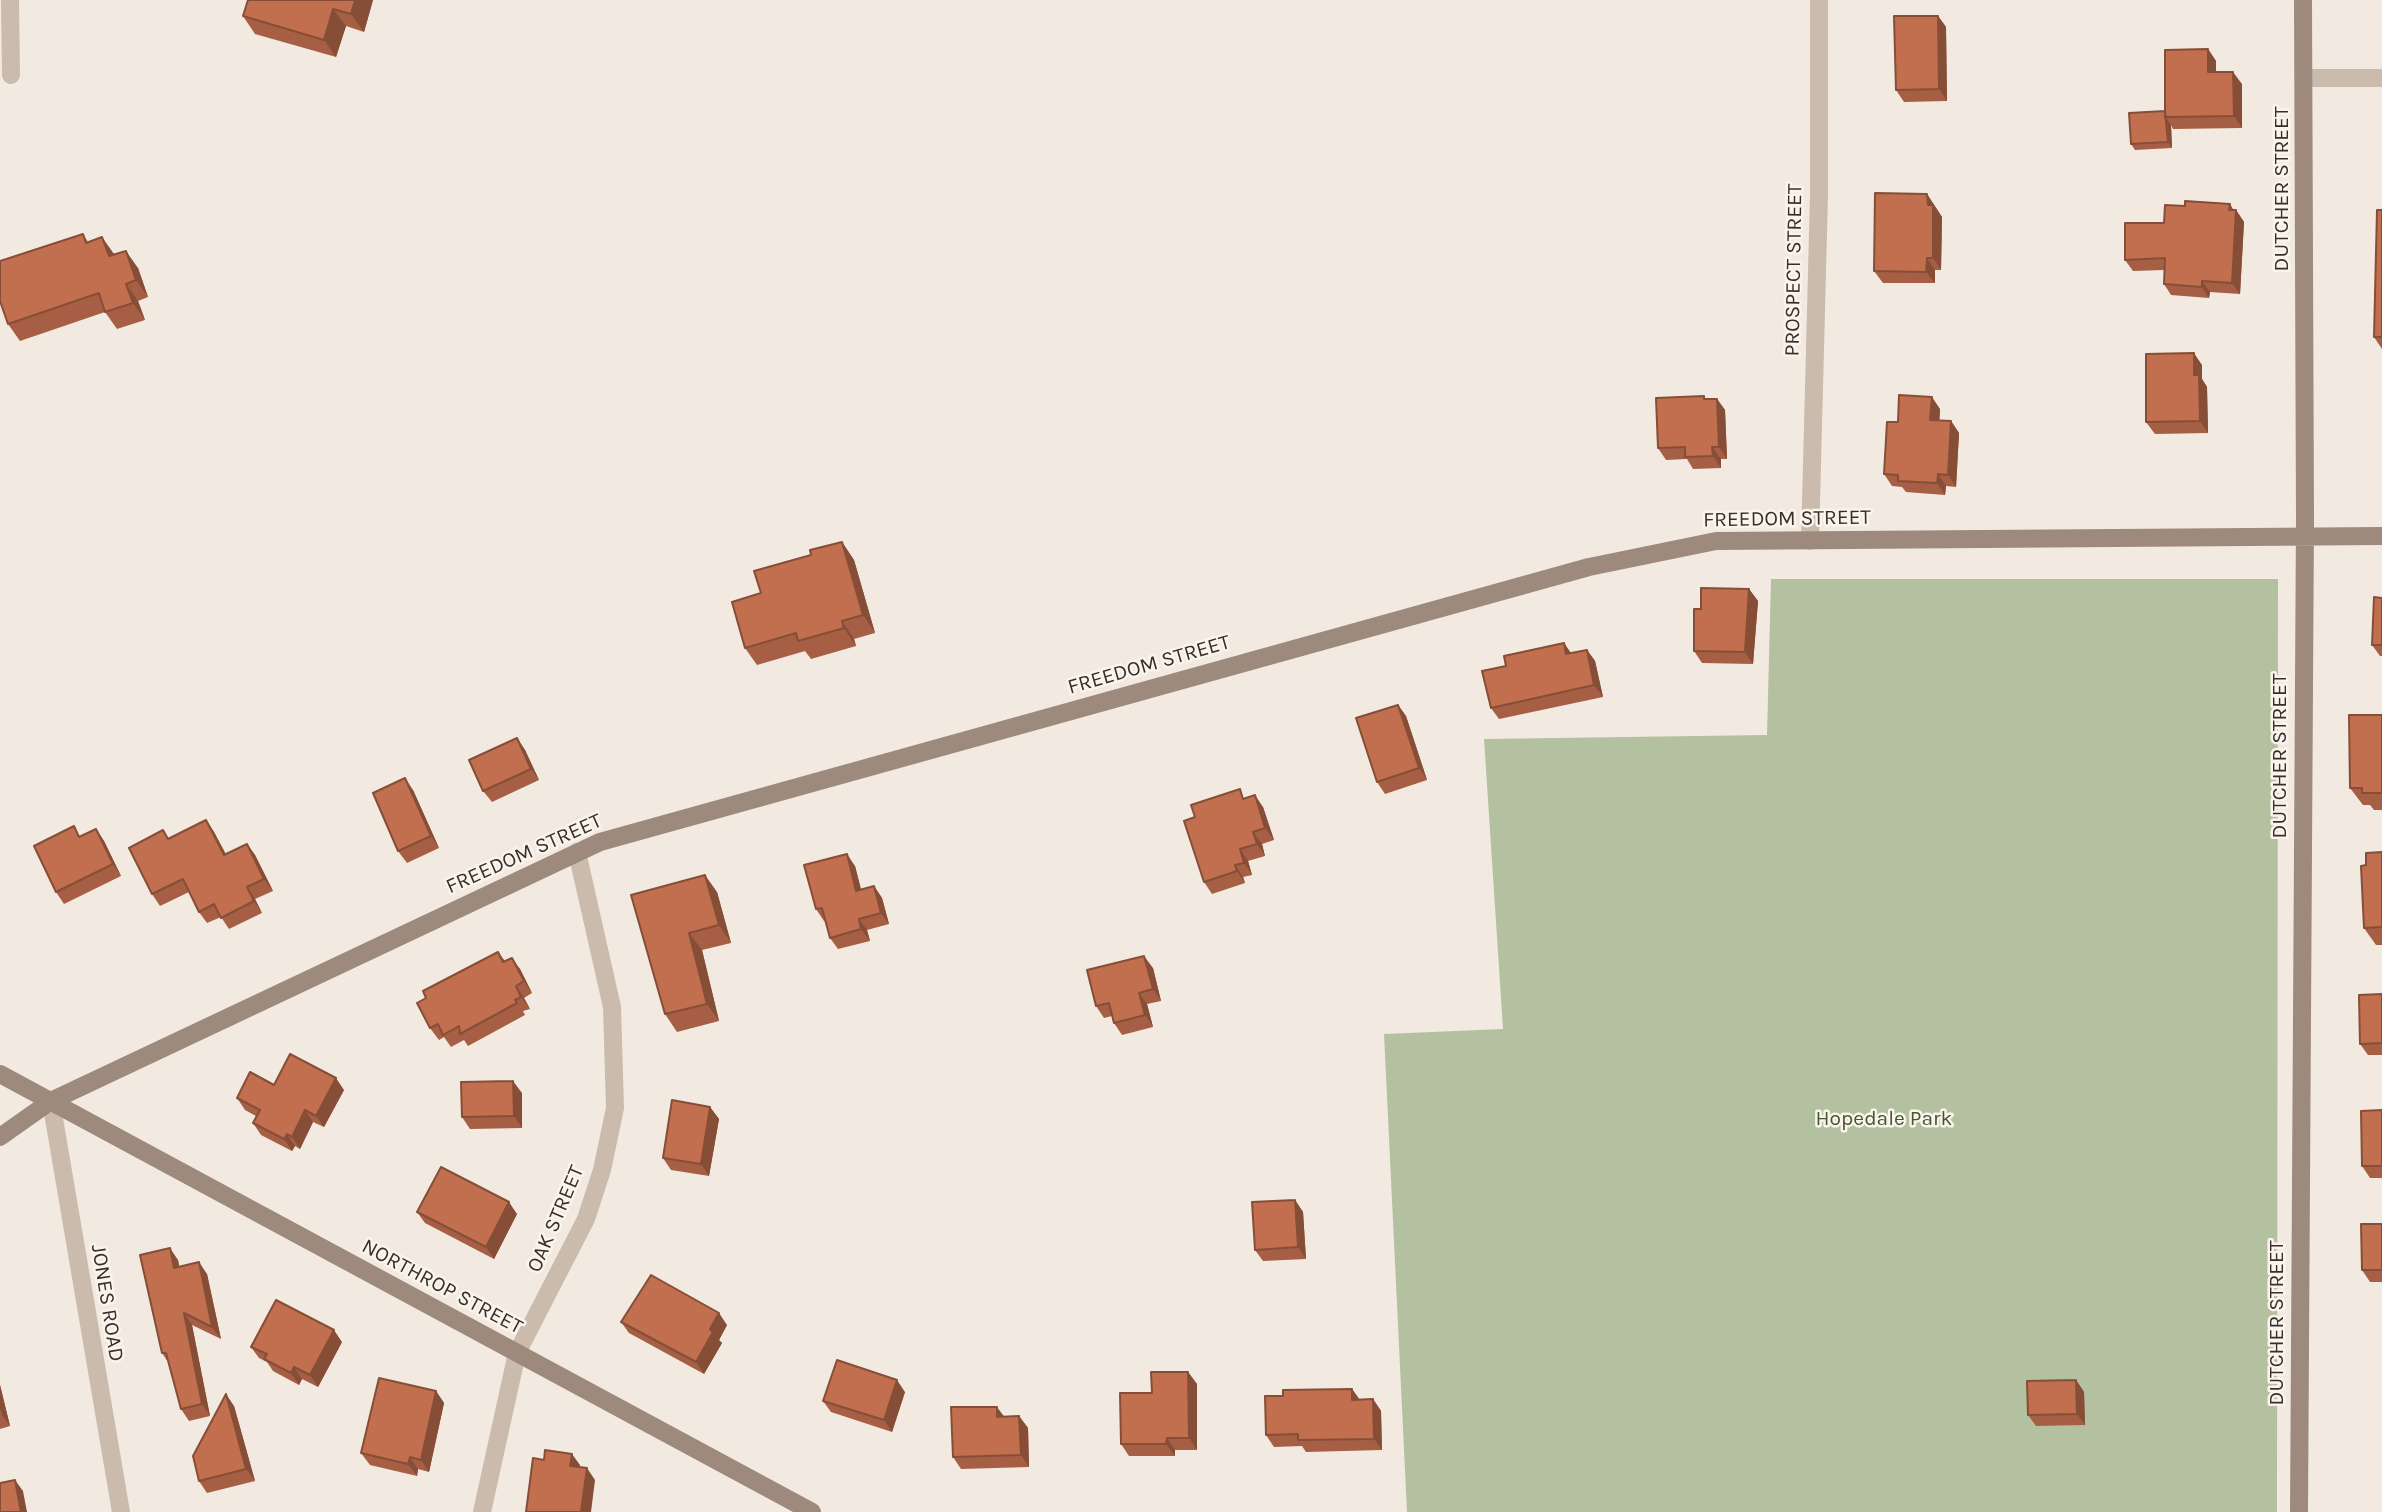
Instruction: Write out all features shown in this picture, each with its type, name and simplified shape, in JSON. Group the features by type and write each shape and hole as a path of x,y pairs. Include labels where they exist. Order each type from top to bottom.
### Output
{"street":[{"path":"10,0 11,75"},
{"name":"PROSPECT STREET","path":"1810,541 1819,195 1819,0"},
{"name":"DUTCHER STREET","path":"2299,1512 2304,537 2302,0"},
{"path":"2304,78 2382,78"},
{"name":"FREEDOM STREET","path":"0,1137 51,1101 577,852 613,838 1589,567 1697,543 2382,536"},
{"name":"OAK STREET","path":"482,1512 517,1353 586,1219 603,1170 615,1108 612,1007 577,852"},
{"name":"NORTHROP STREET","path":"0,1074 812,1512"},
{"name":"JONES ROAD","path":"51,1101 121,1512"}],"green space":[{"name":"Hopedale Park","path":"1771,579 2278,579 2277,1512 1407,1512 1384,1034 1503,1029 1484,739 1767,735"}],"building":[{"path":"248,0 355,0 351,14 333,9 324,40 243,16"},
{"path":"1894,16 1938,16 1939,89 1896,90"},
{"path":"2208,49 2208,72 2233,72 2234,116 2165,117 2165,50"},
{"path":"2165,111 2168,142 2131,144 2129,113"},
{"path":"1875,193 1927,194 1928,205 1933,205 1933,258 1927,258 1926,272 1874,271"},
{"path":"2185,201 2230,204 2229,210 2236,210 2232,283 2202,281 2202,287 2164,284 2165,258 2125,260 2125,223 2164,223 2165,205 2185,206"},
{"path":"2377,210 2382,210 2382,337 2374,337"},
{"path":"83,234 86,243 102,237 109,256 126,251 136,280 126,284 133,303 105,312 99,293 8,324 0,301 0,261"},
{"path":"2194,353 2194,375 2199,375 2200,421 2146,422 2146,354"},
{"path":"1899,395 1932,397 1930,420 1951,421 1948,475 1938,474 1937,483 1898,481 1898,475 1884,474 1887,422 1898,422"},
{"path":"1704,396 1704,399 1717,399 1719,447 1712,447 1713,456 1685,457 1685,447 1658,448 1656,398"},
{"path":"842,542 863,615 842,621 844,628 798,641 796,633 745,648 732,602 761,593 754,571 811,555 810,550"},
{"path":"1701,588 1749,589 1745,652 1694,651 1694,609 1701,609"},
{"path":"2374,597 2382,598 2382,645 2372,645"},
{"path":"1564,643 1566,654 1587,650 1594,685 1491,708 1482,671 1506,666 1504,656"},
{"path":"1398,705 1419,768 1377,782 1356,718"},
{"path":"2349,715 2382,715 2382,793 2362,793 2362,788 2350,788"},
{"path":"517,738 531,769 483,791 469,760"},
{"path":"405,778 431,836 398,851 373,793"},
{"path":"1240,789 1243,799 1255,795 1265,828 1253,832 1257,844 1240,849 1244,863 1235,865 1237,871 1204,882 1184,821 1195,817 1191,805"},
{"path":"206,820 224,855 247,844 264,879 247,887 254,901 221,918 214,904 199,912 183,879 152,894 129,848 163,830 168,839"},
{"path":"74,826 79,837 96,829 113,864 56,892 34,846"},
{"path":"2382,852 2382,927 2364,928 2361,866 2366,865 2366,853"},
{"path":"847,854 856,891 874,886 881,913 859,919 861,929 830,938 822,908 816,909 804,865"},
{"path":"705,875 719,925 689,933 707,1004 665,1014 631,895"},
{"path":"498,952 503,962 512,958 524,981 516,986 521,997 515,1000 517,1003 460,1034 459,1026 443,1035 438,1024 430,1028 417,1003 426,998 423,991"},
{"path":"1144,956 1153,989 1139,993 1145,1015 1114,1023 1109,1003 1096,1006 1087,970"},
{"path":"2382,994 2382,1043 2360,1044 2359,995"},
{"path":"290,1054 336,1078 316,1116 305,1110 292,1137 287,1134 284,1139 253,1123 260,1110 237,1098 250,1072 274,1085"},
{"path":"513,1081 514,1116 462,1117 461,1082"},
{"path":"672,1100 710,1107 701,1164 663,1158"},
{"path":"2382,1110 2382,1166 2362,1166 2361,1111"},
{"path":"441,1167 509,1202 486,1247 417,1212"},
{"path":"1295,1200 1298,1247 1255,1250 1252,1202"},
{"path":"2361,1224 2382,1224 2382,1270 2362,1270"},
{"path":"170,1248 174,1268 199,1262 212,1327 184,1313 202,1404 181,1409 166,1353 162,1353 140,1255"},
{"path":"651,1275 719,1313 710,1329 713,1332 696,1362 621,1322"},
{"path":"276,1300 334,1330 310,1375 294,1367 291,1373 264,1359 267,1354 251,1347"},
{"path":"837,1360 897,1380 884,1420 823,1401"},
{"path":"1151,1372 1188,1372 1189,1438 1167,1438 1166,1444 1121,1444 1120,1393 1152,1393"},
{"path":"379,1378 436,1391 421,1460 410,1457 408,1464 361,1453"},
{"path":"2076,1380 2077,1414 2028,1415 2027,1381"},
{"path":"1352,1389 1352,1400 1373,1399 1374,1439 1298,1440 1298,1434 1266,1435 1265,1396 1283,1396 1283,1390"},
{"path":"226,1394 246,1469 199,1481 193,1456"},
{"path":"951,1407 997,1407 997,1417 1019,1416 1021,1455 953,1457"},
{"path":"545,1450 572,1454 570,1466 587,1468 581,1512 526,1512 533,1458 544,1460"},
{"path":"15,1480 21,1512 0,1512 0,1483"}]}
